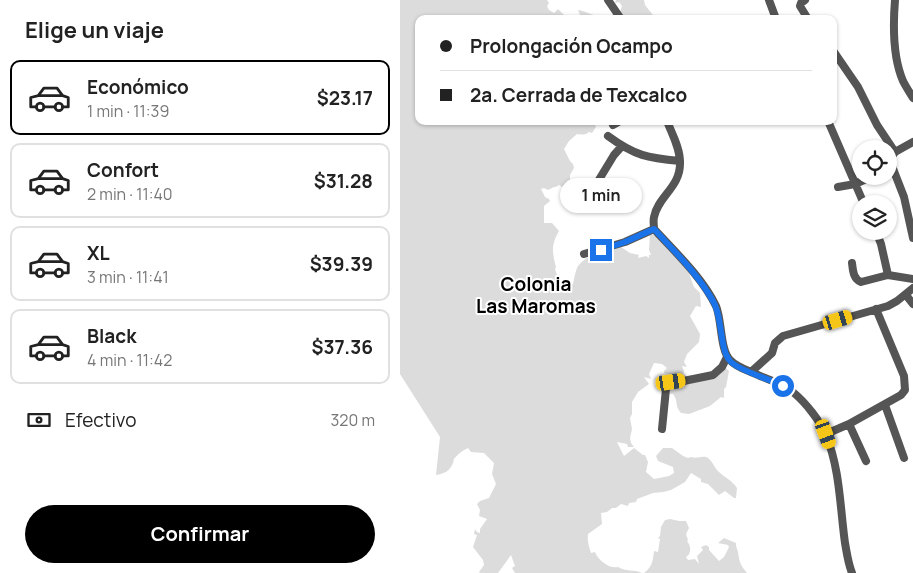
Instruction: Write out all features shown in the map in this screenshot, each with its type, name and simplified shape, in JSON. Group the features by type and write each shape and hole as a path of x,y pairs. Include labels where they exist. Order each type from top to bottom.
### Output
{"street":[{"path":"608,0 618,15"},
{"path":"769,0 775,15"},
{"path":"895,0 894,25 897,57 903,80 913,98"},
{"path":"804,1 800,6 806,15"},
{"path":"837,56 858,87 877,125 887,140"},
{"path":"837,64 840,61"},
{"path":"662,429 666,389 669,384 713,375 722,367 726,356 715,305 693,271 654,229 654,217 657,209 676,181 680,169 677,146 669,125"},
{"path":"830,125 852,177"},
{"path":"608,136 633,152 648,157 680,160"},
{"path":"897,151 913,142"},
{"path":"586,201 614,155 622,146"},
{"path":"897,180 904,197 913,238"},
{"path":"838,187 852,185"},
{"path":"584,254 625,242 654,229"},
{"path":"879,240 888,275"},
{"path":"852,262 854,274 858,281 866,281 888,275 913,279"},
{"path":"751,372 772,353 775,343 780,338 798,331 888,306 913,288"},
{"path":"906,294 913,304"},
{"path":"826,434 849,424 885,404 901,395 905,390 904,376 899,362 876,309"},
{"path":"726,356 734,364 777,383 794,393 818,421 826,434 839,486 846,555 852,573"},
{"path":"885,404 904,458"},
{"path":"849,424 866,461"}],"shaded area":[{"path":"400,0 547,0 549,10 554,13 558,9 564,15 415,15 415,125 595,125 596,127 592,133 577,134 564,149 574,168 570,175 570,185 573,184 581,188 580,193 572,189 570,196 567,190 559,185 548,190 541,189 545,197 550,201 544,206 544,223 552,223 559,231 553,249 555,269 559,281 566,286 573,284 576,270 583,261 615,243 630,253 639,255 638,258 646,256 649,258 649,255 651,255 649,250 650,235 660,238 687,268 694,287 700,293 701,307 696,306 690,316 700,334 699,342 687,354 684,362 687,367 682,366 683,374 686,376 718,376 726,368 729,371 724,389 724,398 721,397 710,406 689,414 681,413 675,397 673,394 670,394 666,382 669,374 664,373 667,368 662,364 654,363 649,374 651,379 644,377 649,384 638,392 632,402 630,438 634,447 628,447 627,444 617,442 624,456 634,448 645,455 648,462 646,472 654,479 674,473 673,467 658,461 656,456 663,448 672,448 688,458 706,457 719,472 735,485 737,488 736,498 725,491 719,495 708,484 701,482 701,479 691,473 685,482 671,490 653,493 637,499 636,502 629,503 628,506 621,504 616,508 601,513 602,524 588,534 591,553 595,552 601,561 611,567 642,573 515,573 512,568 515,566 511,555 498,573 480,573 484,565 483,560 473,547 477,535 474,534 475,529 480,533 480,529 487,519 479,516 480,510 477,504 489,498 496,484 492,474 494,463 484,453 471,452 468,448 455,457 452,466 448,470 436,475 440,437 400,374"},
{"path":"616,0 644,0 645,5 653,15 610,15 620,12 622,6 619,2 615,3"},
{"path":"578,10 594,15 580,15"},
{"path":"665,520 686,521 689,528 686,534 690,549 686,557 688,560 695,559 699,564 697,556 703,550 701,547 706,545 719,561 724,557 729,547 728,545 718,543 724,538 736,543 740,563 747,573 644,573 652,564 654,551 658,552 660,539 658,538 661,527"}],"district":[{"name":"Colonia Las Maromas","path":"536,295"}],"route":[{"path":"601,250 654,229 698,277 715,305 718,312 725,353 730,361 737,366 783,386"}]}
